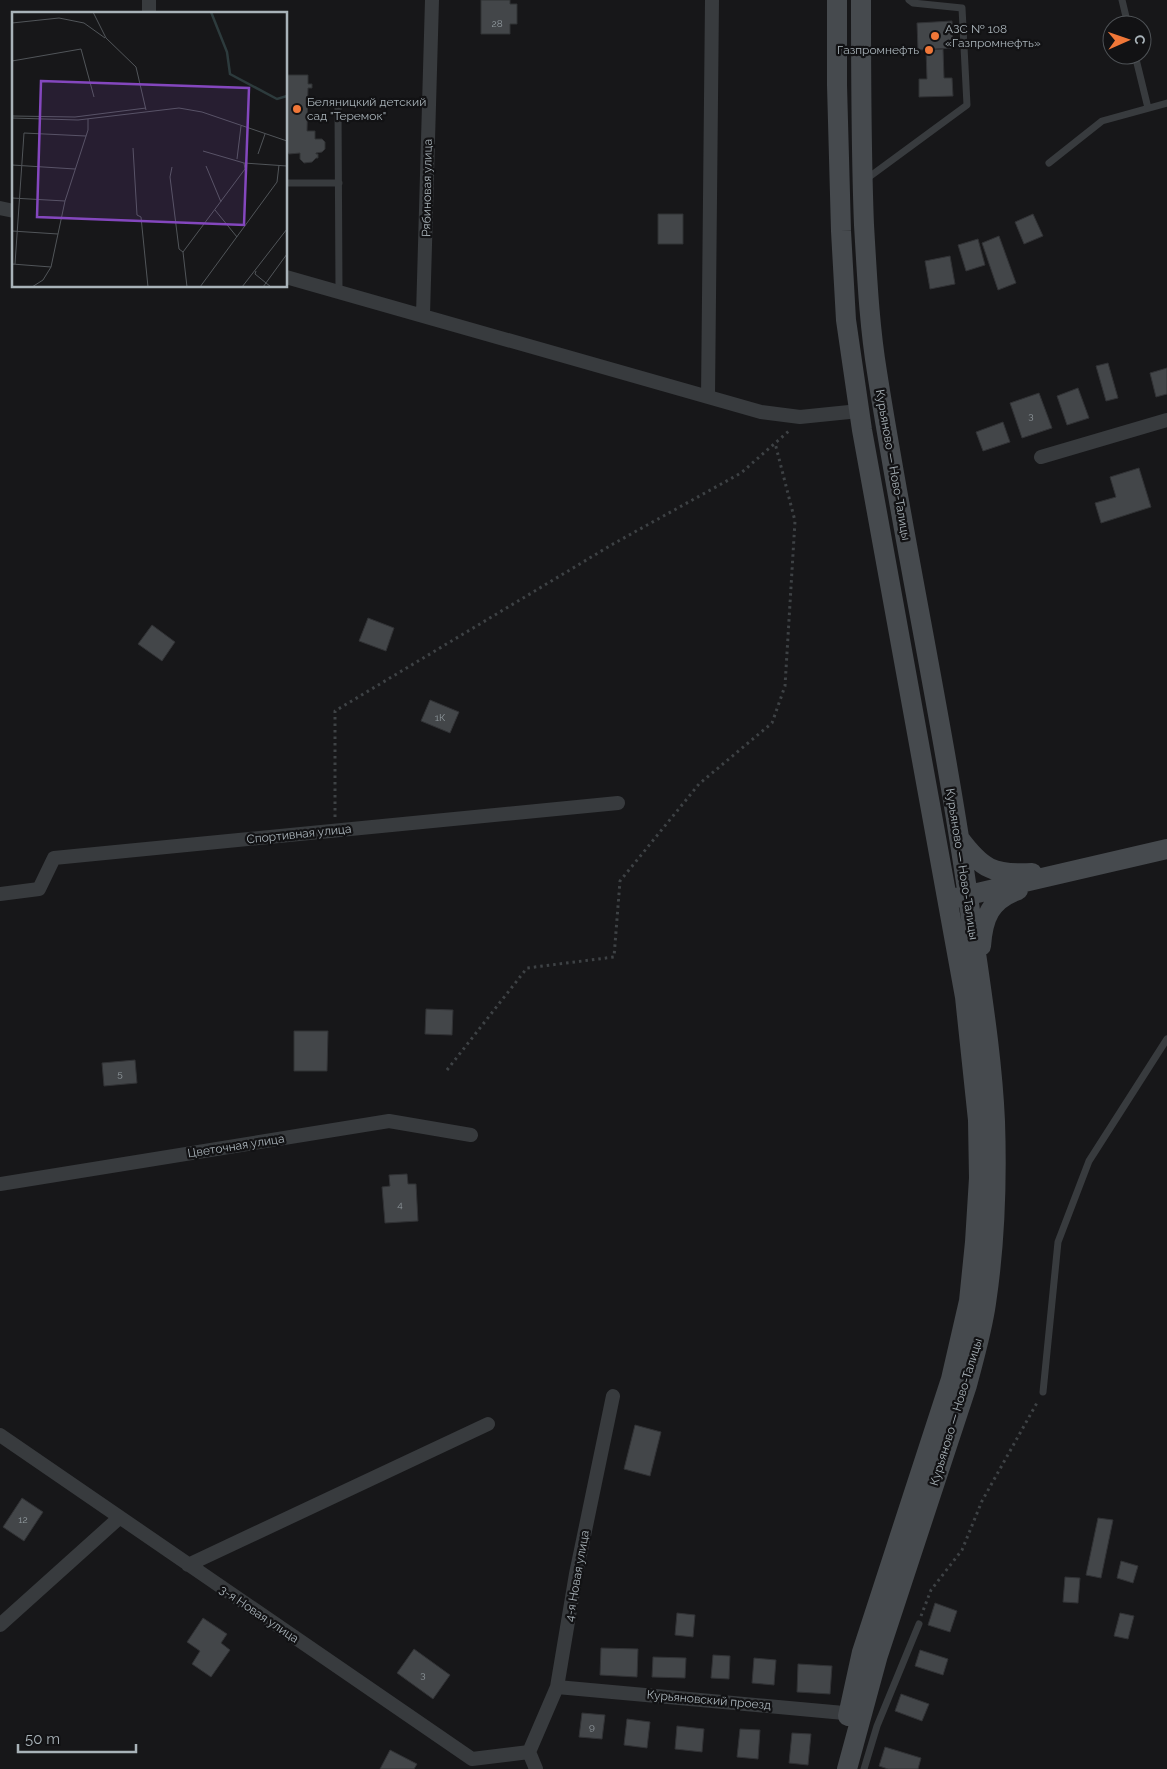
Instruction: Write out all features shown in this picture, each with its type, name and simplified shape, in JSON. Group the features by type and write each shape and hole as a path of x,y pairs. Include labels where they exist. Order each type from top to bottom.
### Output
{"main road":[{"name":"Курьяново — Ново-Талицы","path":"837,0 841,231 846,320 859,411 965,996 977,1112 979,1178 973,1262 967,1311 951,1379 862,1652 855,1714"},
{"name":"Курьяново — Ново-Талицы","path":"855,1714 878,1655 967,1385 979,1341 993,1244 996,1178 995,1119 990,1064 968,895 943,740 876,368 868,298 862,182 860,108 861,0"},
{"path":"959,837 974,857 996,871 1013,874 1069,872"},
{"path":"947,900 1167,849"},
{"path":"981,993 982,931 990,908 1012,892 1069,872"},
{"path":"835,1769 855,1714"},
{"path":"847,1769 855,1714"}],"street":[{"name":"Рябиновая улица","path":"423,315 432,0"},
{"path":"708,397 712,0"},
{"path":"288,278 761,412 800,417 859,411"},
{"path":"1041,457 1167,420"},
{"name":"Спортивная улица","path":"0,894 39,889 54,858 618,803"},
{"name":"Цветочная улица","path":"0,1184 389,1121 471,1135"},
{"name":"4-я Новая улица","path":"528,1752 557,1687 576,1574 612,1396"},
{"path":"188,1565 488,1424"},
{"name":"3-я Новая улица","path":"0,1436 472,1758 528,1752"},
{"path":"0,1625 120,1518"},
{"name":"Курьяновский проезд","path":"557,1687 855,1714"},
{"path":"528,1752 536,1769"}],"lane":[{"path":"862,182 967,106 962,8 913,3 909,0"},
{"path":"1122,0 1126,15"},
{"path":"1137,65 1148,108"},
{"path":"1049,163 1102,121 1167,103"},
{"path":"338,107 339,291"},
{"path":"288,183 338,183"},
{"path":"1043,1392 1058,1242 1090,1161 1167,1039"},
{"path":"864,1769 877,1726 919,1624"}],"path":[{"path":"336,830 335,711 613,544 741,473 792,428"},
{"path":"448,1070 527,968 614,957 620,881 700,784 772,723 785,686 795,521 775,443"},
{"path":"919,1624 930,1590 962,1550 982,1500 1043,1392"}],"building":[{"path":"481,0 510,0 510,4 517,4 517,24 510,24 510,34 481,34"},
{"name":"АЗС № 108 «Газпромнефть»","path":"952,21 953,48 918,50 917,23"},
{"path":"943,49 944,78 952,78 953,96 919,97 919,79 927,79 926,50"},
{"name":"Беляницкий детский сад \"Теремок\"","path":"288,75 308,75 308,84 312,84 312,88 308,88 307,131 315,131 315,139 322,139 325,142 325,149 322,152 316,153 318,158 312,162 304,163 300,159 300,153 289,154"},
{"path":"658,214 683,214 683,244 658,244"},
{"path":"1033,214 1043,236 1024,244 1015,222"},
{"path":"999,236 1016,283 998,290 982,243"},
{"path":"978,239 985,265 966,271 958,245"},
{"path":"950,256 955,284 930,289 925,261"},
{"path":"1108,363 1118,398 1106,401 1096,366"},
{"path":"1167,368 1167,394 1156,397 1150,373"},
{"path":"1078,388 1089,418 1067,425 1057,396"},
{"path":"1039,393 1052,428 1022,438 1010,403"},
{"path":"1003,422 1010,442 983,451 976,432"},
{"path":"1139,468 1151,507 1101,523 1095,503 1116,497 1110,477"},
{"path":"368,618 394,628 386,651 359,641"},
{"path":"152,625 175,642 162,661 138,644"},
{"path":"430,700 459,712 450,733 421,721"},
{"path":"426,1009 453,1010 452,1035 425,1034"},
{"path":"294,1031 328,1031 327,1071 294,1071"},
{"path":"135,1060 137,1083 104,1086 102,1063"},
{"path":"407,1174 408,1184 416,1184 418,1221 385,1223 382,1187 390,1186 389,1175"},
{"path":"635,1425 661,1432 650,1476 624,1469"},
{"path":"22,1498 43,1512 24,1541 3,1527"},
{"path":"1098,1518 1113,1520 1101,1578 1086,1575"},
{"path":"1121,1561 1138,1566 1133,1583 1117,1578"},
{"path":"1065,1577 1080,1578 1078,1603 1063,1602"},
{"path":"935,1603 957,1611 950,1632 928,1625"},
{"path":"677,1613 695,1615 693,1637 675,1635"},
{"path":"1120,1613 1134,1616 1128,1639 1114,1636"},
{"path":"203,1618 227,1634 221,1643 230,1650 211,1677 192,1664 200,1651 187,1642"},
{"path":"601,1648 638,1649 637,1677 600,1675"},
{"path":"414,1649 450,1675 433,1699 397,1673"},
{"path":"920,1650 948,1659 943,1675 915,1666"},
{"path":"713,1655 730,1656 729,1679 711,1678"},
{"path":"653,1657 686,1658 685,1678 652,1677"},
{"path":"754,1658 776,1660 774,1685 752,1683"},
{"path":"798,1664 832,1666 830,1694 797,1692"},
{"path":"901,1694 929,1704 922,1721 895,1711"},
{"path":"582,1713 605,1715 602,1739 579,1737"},
{"path":"627,1719 650,1722 647,1748 624,1745"},
{"path":"677,1726 704,1729 702,1752 675,1749"},
{"path":"740,1729 760,1730 758,1759 737,1757"},
{"path":"792,1733 811,1734 808,1765 789,1763"},
{"path":"885,1747 921,1758 918,1769 888,1769 879,1766"},
{"path":"390,1750 417,1764 414,1769 380,1769"}],"place":[{"name":"АЗС № 108 «Газпромнефть»","path":"935,36"},
{"name":"Газпромнефть","path":"929,50"},
{"name":"Беляницкий детский сад \"Теремок\"","path":"297,109"}]}
